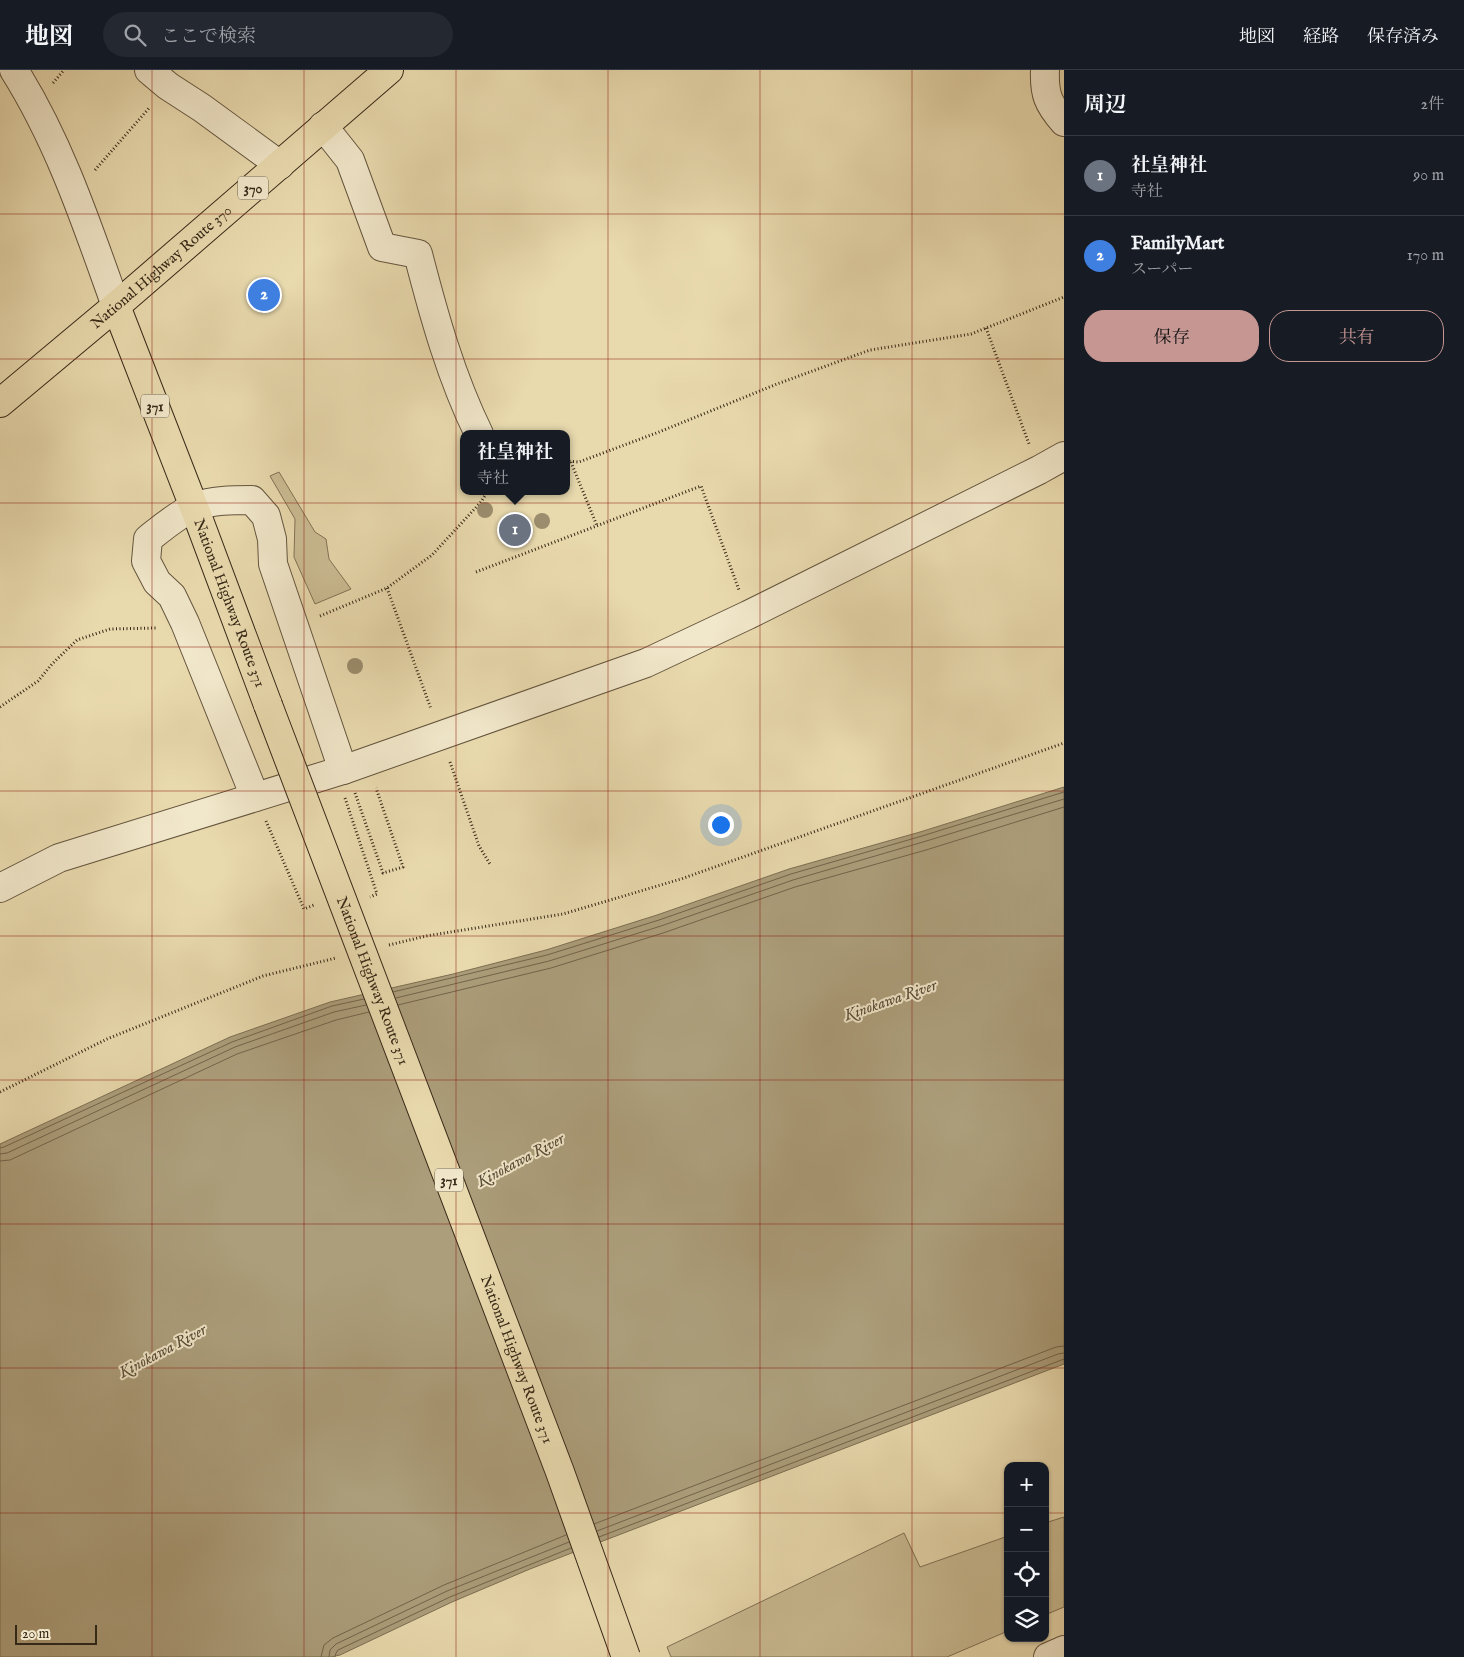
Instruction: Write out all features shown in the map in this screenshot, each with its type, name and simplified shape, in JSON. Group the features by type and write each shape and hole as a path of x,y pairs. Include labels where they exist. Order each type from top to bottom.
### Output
{"highway":[{"name":"National Highway Route 370","path":"0,403 116,306 389,70"},
{"name":"National Highway Route 371","path":"116,306 560,1472 626,1657"}],"street":[{"path":"14,70 33,100 70,181 116,306"},
{"path":"1045,70 1045,87 1052,108 1064,122"},
{"path":"159,78 280,165"},
{"path":"323,126 350,160 382,247 418,254 436,323 464,404 477,430"},
{"path":"0,888 58,858 255,797 351,777 441,737 646,663 748,615 1064,456"},
{"path":"255,797 185,623 172,596 157,582 146,561 148,539 170,522 194,507 226,500 252,500 266,516 272,539 273,564 351,777"},
{"path":"1048,1657 1064,1650"}],"path":[{"path":"70,181 94,171 159,78"},
{"path":"570,461 579,462 777,384 870,350 971,334 1064,297"},
{"path":"986,328 1039,470"},
{"path":"570,463 597,526"},
{"path":"476,572 701,486 748,615"},
{"path":"318,617 387,588 432,555 485,495"},
{"path":"387,588 479,846 490,864"},
{"path":"0,707 38,681 52,664 77,640 110,629 165,628"},
{"path":"388,946 426,936 563,914 663,884 1064,743"},
{"path":"351,777 403,867 383,873 351,777"},
{"path":"351,777 377,894 363,899"},
{"path":"255,797 304,909 320,903"},
{"path":"0,1092 107,1039 263,976 340,957"}],"shaded area":[{"path":"279,472 315,532 326,539 329,559 351,589 315,604 294,557 295,519 270,476"},
{"path":"1064,1517 1064,1607 1049,1613 1049,1552 1049,1522"},
{"path":"904,1533 920,1567 1004,1537 1004,1633 947,1657 671,1657 667,1647"}],"water":[{"name":"Kinokawa River","path":"1064,787 1064,1364 530,1569 452,1602 340,1655 331,1657 0,1657 0,1144 230,1037 330,1002 453,974 546,950 657,915 789,869 920,832"}],"place":[{"name":"FamilyMart","path":"264,295"},
{"name":"社皇神社","path":"515,530"}]}
